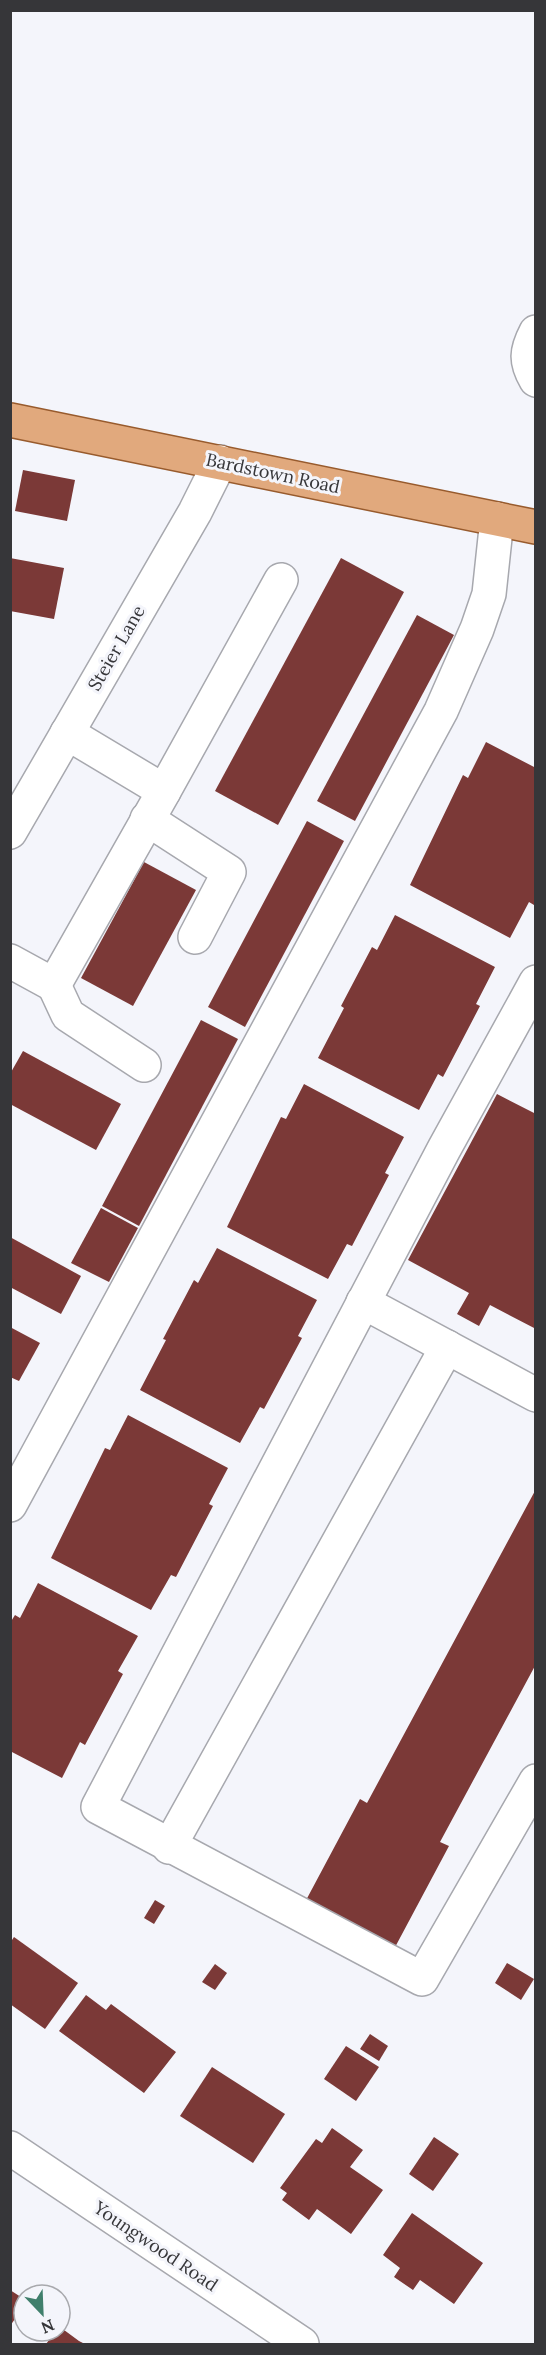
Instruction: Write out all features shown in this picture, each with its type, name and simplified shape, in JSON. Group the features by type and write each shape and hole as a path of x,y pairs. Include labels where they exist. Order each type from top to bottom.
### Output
{"main road":[{"name":"Bardstown Road","path":"10,420 497,519 534,522"}],"street":[{"path":"536,332 526,360 536,380"},
{"name":"Steier Lane","path":"10,832 195,512 220,462"},
{"path":"10,1505 441,711 477,629 489,594 497,519"},
{"path":"54,985 281,580"},
{"path":"67,733 164,791"},
{"path":"147,819 229,873 195,937"},
{"path":"10,961 54,985 68,1016 144,1065"},
{"path":"535,984 363,1302 98,1807 169,1847 422,1979 536,1781"},
{"path":"363,1302 536,1395"},
{"path":"169,1847 447,1347"},
{"name":"Youngwood Road","path":"10,2148 302,2344"}],"building":[{"path":"23,470 75,480 67,521 15,511"},
{"path":"10,558 64,568 54,619 10,611"},
{"path":"341,558 404,592 278,825 215,791"},
{"path":"417,615 454,635 355,821 317,801"},
{"path":"486,742 536,768 536,902 534,905 529,902 510,938 410,885 463,775 468,778"},
{"path":"307,821 344,841 245,1027 208,1007"},
{"path":"144,862 196,890 133,1006 81,978"},
{"path":"395,915 495,967 476,1004 480,1006 443,1077 438,1074 419,1110 318,1058 344,1008 341,1006 372,947 377,950"},
{"path":"201,1020 238,1039 139,1226 102,1206"},
{"path":"23,1051 121,1104 96,1150 10,1104 10,1074"},
{"path":"304,1084 404,1137 385,1173 389,1175 352,1246 347,1244 328,1279 227,1227 281,1117 286,1119"},
{"path":"497,1094 536,1114 536,1329 490,1305 479,1326 457,1314 469,1293 408,1260"},
{"path":"101,1208 138,1228 109,1282 71,1263"},
{"path":"10,1237 81,1276 61,1314 10,1287"},
{"path":"217,1248 317,1300 298,1336 302,1338 264,1409 260,1407 240,1443 140,1390 166,1340 163,1339 194,1280 198,1283"},
{"path":"10,1327 40,1343 19,1381 10,1377"},
{"path":"128,1415 228,1468 209,1504 213,1506 176,1577 171,1575 151,1610 51,1558 105,1448 110,1450"},
{"path":"536,1489 536,1664 440,1842 449,1846 393,1951 304,1904 360,1799 367,1803"},
{"path":"38,1583 138,1636 118,1671 123,1674 85,1745 80,1742 62,1778 10,1751 10,1623 15,1615 20,1618"},
{"path":"155,1900 165,1906 154,1924 144,1918"},
{"path":"14,1937 78,1983 45,2029 10,2004 10,1943"},
{"path":"507,1963 534,1979 521,2000 495,1983"},
{"path":"215,1964 227,1973 215,1990 202,1982"},
{"path":"86,1995 106,2010 111,2004 176,2052 144,2093 59,2031"},
{"path":"370,2034 388,2046 379,2061 360,2049"},
{"path":"346,2046 379,2067 356,2101 324,2079"},
{"path":"212,2067 285,2114 253,2163 180,2116"},
{"path":"332,2128 363,2150 350,2167 383,2190 351,2234 317,2209 309,2220 282,2200 287,2193 280,2188 316,2139 322,2143"},
{"path":"434,2137 459,2154 433,2191 409,2174"},
{"path":"412,2213 483,2263 454,2304 420,2280 413,2290 394,2277 400,2268 383,2255"},
{"path":"10,2290 12,2291 12,2323 10,2326"},
{"path":"72,2336 85,2344 46,2344 72,2343"}]}
